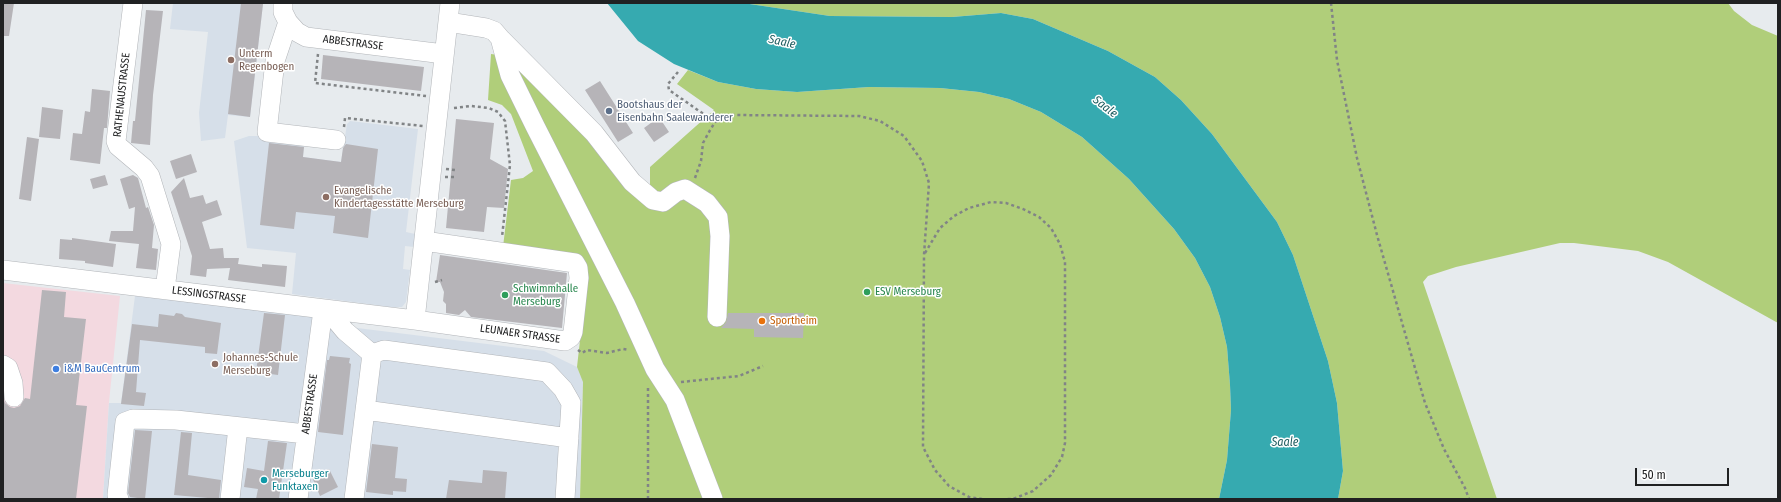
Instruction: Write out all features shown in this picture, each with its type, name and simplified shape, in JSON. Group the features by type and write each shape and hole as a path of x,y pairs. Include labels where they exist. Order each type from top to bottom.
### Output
{"street":[{"name":"RATHENAUSTRASSE","path":"133,3 116,141 118,146 144,168 150,176 171,244 165,290"},
{"path":"283,3 284,12 288,22 275,61 267,132 336,140"},
{"path":"415,320 424,241 435,102 444,54 450,3"},
{"name":"ABBESTRASSE","path":"288,22 297,32 306,37 444,54"},
{"path":"448,22 486,28 494,31 594,133 632,182 652,200 663,202 676,192 685,189 707,203 718,217 720,236 718,317"},
{"path":"500,38 513,81 625,302 649,355 655,369 656,385 675,400 713,499"},
{"name":"LEUNAER STRASSE","path":"415,320 565,340 571,337 573,332 579,278 578,268 575,263 501,251 424,241"},
{"name":"LESSINGSTRASSE","path":"3,270 415,320"},
{"path":"328,310 345,331 372,354"},
{"name":"ABBESTRASSE","path":"299,490 306,434 328,310"},
{"path":"372,354 384,350 547,372 563,389 572,403 566,499"},
{"path":"354,499 372,354"},
{"path":"3,365 8,368 14,397"},
{"path":"365,410 569,438"},
{"path":"119,499 117,495 125,422 133,419 176,420 306,434"},
{"path":"230,499 238,427"},
{"path":"299,490 314,499"}],"path":[{"path":"1331,3 1340,75 1357,158 1377,235 1425,402 1444,449 1465,488 1469,499"},
{"path":"318,53 315,83 435,102 446,109 471,106 490,108 498,112 505,121 510,165 501,251"},
{"path":"678,72 668,84 669,90 715,122"},
{"path":"685,189 696,176 701,161 703,144 715,122 733,115 859,116 880,121 904,136 922,161 929,183 924,256 923,447 935,470 949,486 969,497 982,499"},
{"path":"336,140 343,134 345,118 429,127"},
{"path":"924,256 931,240 940,228 954,216 969,208 991,202 1006,203 1039,217 1051,228 1060,244 1065,262 1065,443 1062,457 1051,475 1033,490 1007,499"},
{"path":"433,279 442,280"},
{"path":"569,339 582,353 587,350 607,353 623,349 649,355"},
{"path":"648,499 656,385 739,376 763,366"}],"shaded area":[{"name":"Unterm Regenbogen","path":"173,3 263,4 250,117 228,115 225,138 201,141 199,113 208,32 170,29"},
{"name":"Evangelische Kindertagesstätte Merseburg","path":"350,121 418,129 406,232 415,234 414,247 405,246 403,269 410,270 406,302 402,307 391,307 292,294 296,253 247,248 234,141 249,136 304,139 303,157 341,162 347,124"},
{"path":"3,283 120,296 109,402 103,499 3,499"},
{"path":"135,296 310,316 349,327 544,351 577,367 583,381 580,499 103,499 109,403 121,403"}],"green space":[{"path":"743,3 1728,3 1734,11 1752,25 1778,36 1778,323 1668,262 1638,251 1574,243 1560,243 1456,267 1428,276 1423,282 1497,499 1338,499 1343,471 1337,403 1328,361 1293,255 1277,222 1212,134 1181,100 1155,77 1108,51 1033,19 1001,13 952,17 830,16"},
{"path":"491,54 513,57 650,203 650,167 714,110 677,84 688,70 718,82 756,89 797,92 869,87 940,88 979,92 1009,99 1041,112 1082,137 1129,179 1174,229 1195,258 1210,287 1220,317 1227,347 1230,385 1231,410 1227,460 1219,499 580,499 583,382 577,367 587,278 503,247 511,180 523,178 533,171 511,114 502,105 488,100"}],"water":[{"name":"Saale","path":"607,3 743,3 830,16 952,17 1001,13 1033,19 1108,51 1155,77 1181,100 1212,134 1277,222 1293,255 1328,361 1337,403 1343,471 1338,499 1219,499 1227,460 1231,410 1230,385 1227,347 1220,317 1210,287 1195,258 1174,229 1129,179 1082,137 1041,112 1009,99 979,92 940,88 869,87 797,92 756,89 718,82 674,64 638,41"}],"building":[{"path":"3,3 14,3 9,36 3,36"},
{"path":"241,3 263,4 250,117 228,114"},
{"path":"146,10 163,11 153,95 150,145 131,143 133,121 135,121"},
{"path":"323,55 424,67 421,91 321,79"},
{"name":"Bootshaus der Eisenbahn Saalewanderer","path":"600,81 633,133 618,142 585,90"},
{"path":"92,89 110,91 107,128 104,128 100,164 70,160 73,133 82,134 85,111 90,112"},
{"path":"42,107 63,110 60,139 39,137"},
{"path":"659,117 669,132 654,142 644,128"},
{"path":"456,119 494,123 490,159 508,169 504,208 487,207 484,232 446,228"},
{"path":"27,137 39,139 31,201 19,199"},
{"path":"269,143 304,147 303,157 341,162 343,148 346,144 378,149 368,238 333,233 335,216 296,212 294,229 260,225"},
{"path":"191,154 197,172 176,179 170,161"},
{"path":"105,175 108,185 93,189 90,179"},
{"path":"133,175 138,178 146,208 148,207 154,225 152,248 158,249 156,270 136,268 139,244 109,241 111,231 133,231 135,207 129,209 120,179"},
{"path":"184,178 190,198 203,195 206,204 217,200 222,215 202,222 210,249 223,248 224,258 239,258 238,264 262,267 262,264 287,266 285,287 228,280 230,268 207,269 206,277 190,275 192,256 171,192"},
{"path":"72,238 116,244 113,267 85,263 85,261 59,259 60,239 72,240"},
{"name":"Schwimmhalle Merseburg","path":"440,255 567,273 562,328 471,317 465,310 459,315 446,313 446,304 443,301 444,292 440,282 436,282"},
{"name":"i&M BauCentrum","path":"42,290 66,292 64,317 86,319 76,405 87,406 76,499 3,498 3,397 5,403 14,408 20,406 25,398 30,399"},
{"path":"176,313 182,314 185,317 221,323 217,354 205,353 205,347 140,340 136,392 146,393 144,406 121,404 132,324 158,327 159,314 174,316"},
{"path":"264,313 285,315 278,375 256,372"},
{"name":"Sportheim","path":"728,313 804,313 803,338 754,337 754,329 721,328 726,322"},
{"path":"330,356 350,358 349,363 351,364 343,435 318,432 327,360 329,360"},
{"path":"135,430 152,431 145,499 130,497 128,493"},
{"path":"181,432 192,433 188,475 221,480 219,499 174,495"},
{"path":"268,441 287,443 279,499 256,499 258,489 244,487 247,468 264,471"},
{"path":"372,444 398,447 395,478 407,479 406,492 393,491 393,495 366,492"},
{"path":"329,469 338,487 320,496 312,477"},
{"path":"483,470 507,472 505,499 446,499 449,480 482,483"}],"place":[{"name":"Unterm Regenbogen","path":"231,60"},
{"name":"Bootshaus der Eisenbahn Saalewanderer","path":"609,111"},
{"name":"Evangelische Kindertagesstätte Merseburg","path":"326,197"},
{"name":"ESV Merseburg","path":"867,292"},
{"name":"Schwimmhalle Merseburg","path":"505,295"},
{"name":"Sportheim","path":"762,321"},
{"name":"Johannes-Schule Merseburg","path":"215,364"},
{"name":"i&M BauCentrum","path":"56,369"},
{"name":"Merseburger Funktaxen","path":"264,480"}]}
